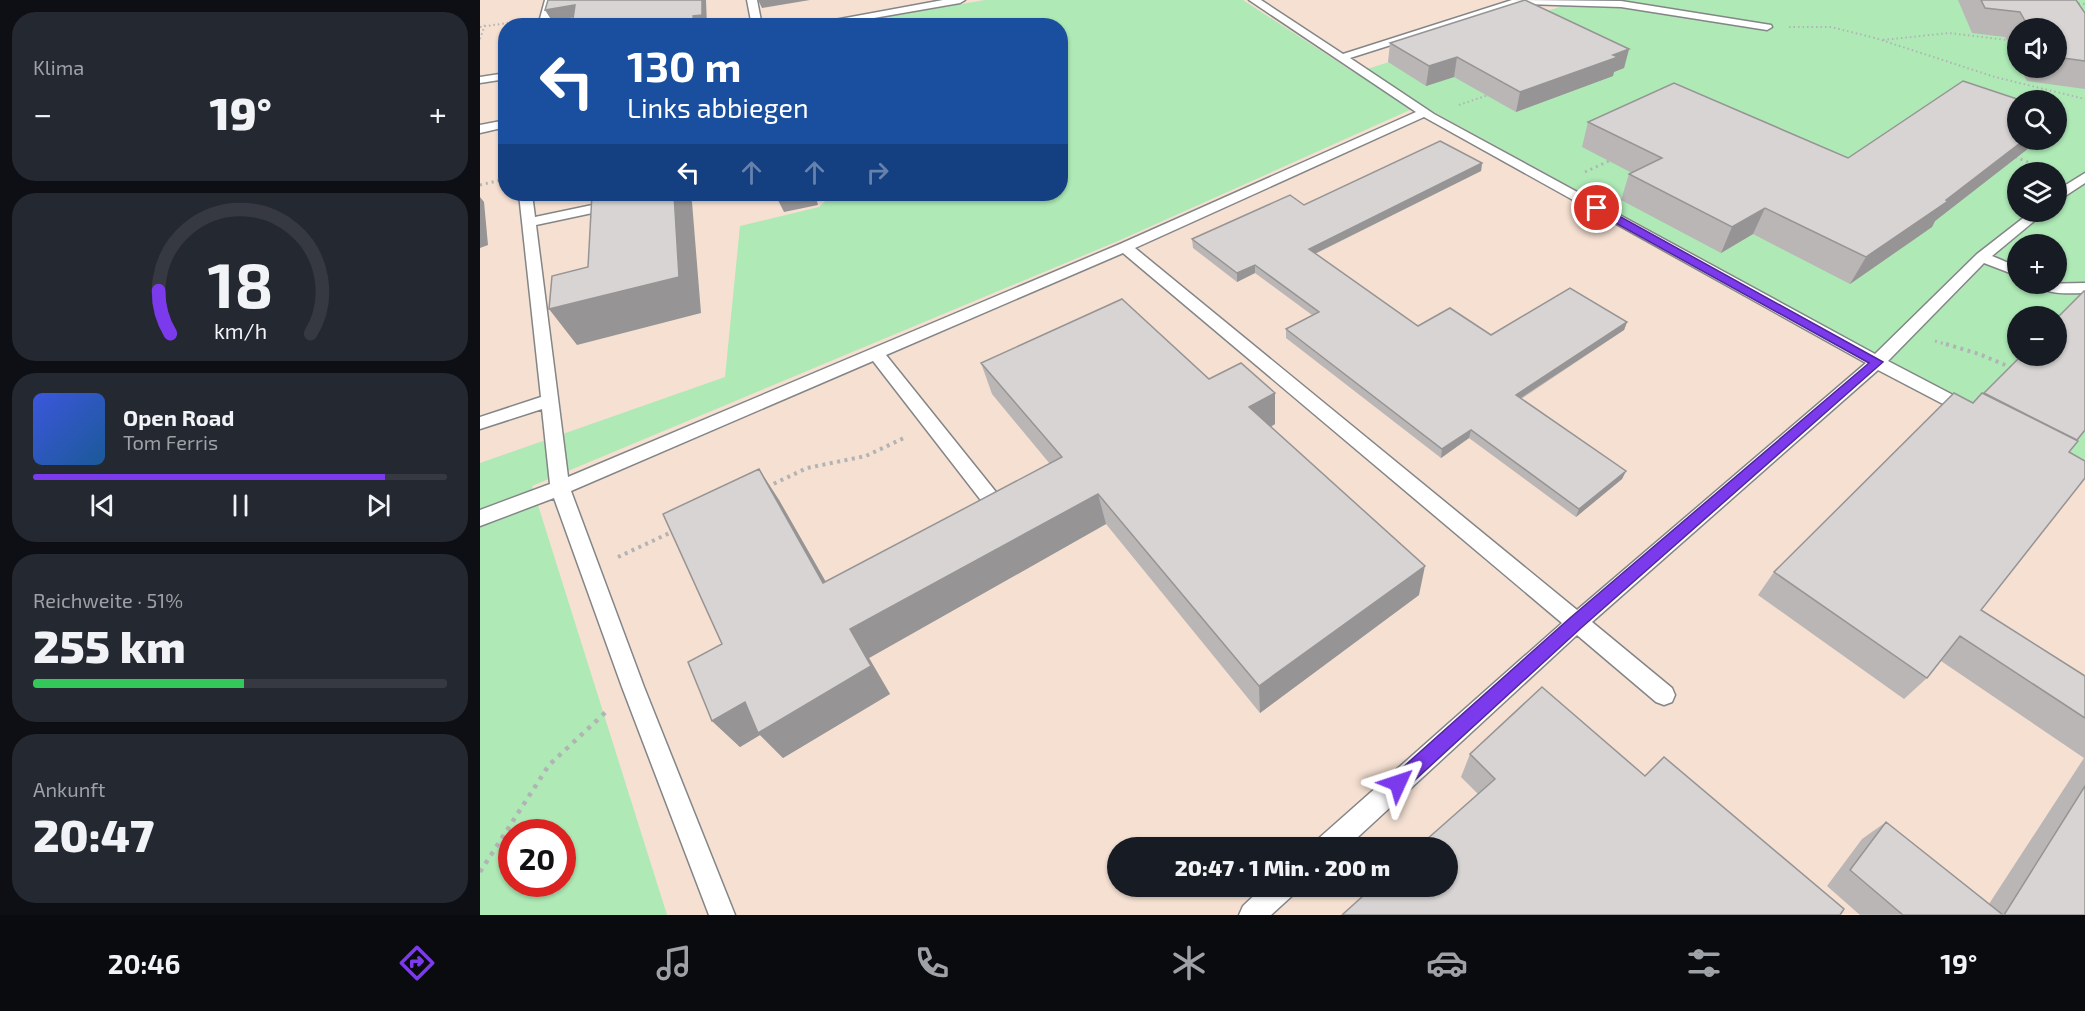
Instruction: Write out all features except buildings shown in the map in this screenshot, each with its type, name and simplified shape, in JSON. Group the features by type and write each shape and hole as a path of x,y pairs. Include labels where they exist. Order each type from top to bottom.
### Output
{"lane":[{"path":"545,18 550,0"},
{"path":"752,0 755,18"},
{"path":"854,18 960,0"},
{"path":"1254,0 1427,114 1981,417"},
{"path":"1343,57 1521,0 1622,4 1767,27"},
{"path":"480,81 498,78"},
{"path":"480,518 560,488 1125,247 1427,114"},
{"path":"480,129 498,125"},
{"path":"2067,190 2085,177"},
{"path":"527,201 560,488 633,687 722,915"},
{"path":"529,222 627,202"},
{"path":"1339,837 1576,623 1877,362 1982,257 2026,222"},
{"path":"1125,247 1664,695"},
{"path":"1982,257 2007,267"},
{"path":"2067,288 2085,288"},
{"path":"876,353 998,507"},
{"path":"480,423 550,400"},
{"path":"1252,915 1272,897"}],"path":[{"path":"2067,2 2085,4"},
{"path":"480,39 482,27 486,22"},
{"path":"482,27 498,25"},
{"path":"1767,27 1831,27 1882,40 1995,77 2085,98"},
{"path":"1882,40 1949,33 2007,40"},
{"path":"1427,114 1500,91"},
{"path":"2015,157 2028,162"},
{"path":"480,185 498,181"},
{"path":"1905,334 1979,354 2010,367"},
{"path":"764,489 807,468 866,456 933,425"},
{"path":"590,570 677,529"},
{"path":"480,872 549,765 633,687"}],"shaded area":[{"path":"480,0 2085,0 2085,915 480,915"}],"green space":[{"path":"985,0 1243,0 1355,73 1581,0 2085,0 2085,468 1421,105 1118,241 532,486 667,915 480,915 480,463 725,377 740,226 819,207 825,201 1068,201 1068,18 879,18"}],"route":[{"path":"1398,783 1576,623 1877,362 1597,208"}]}
